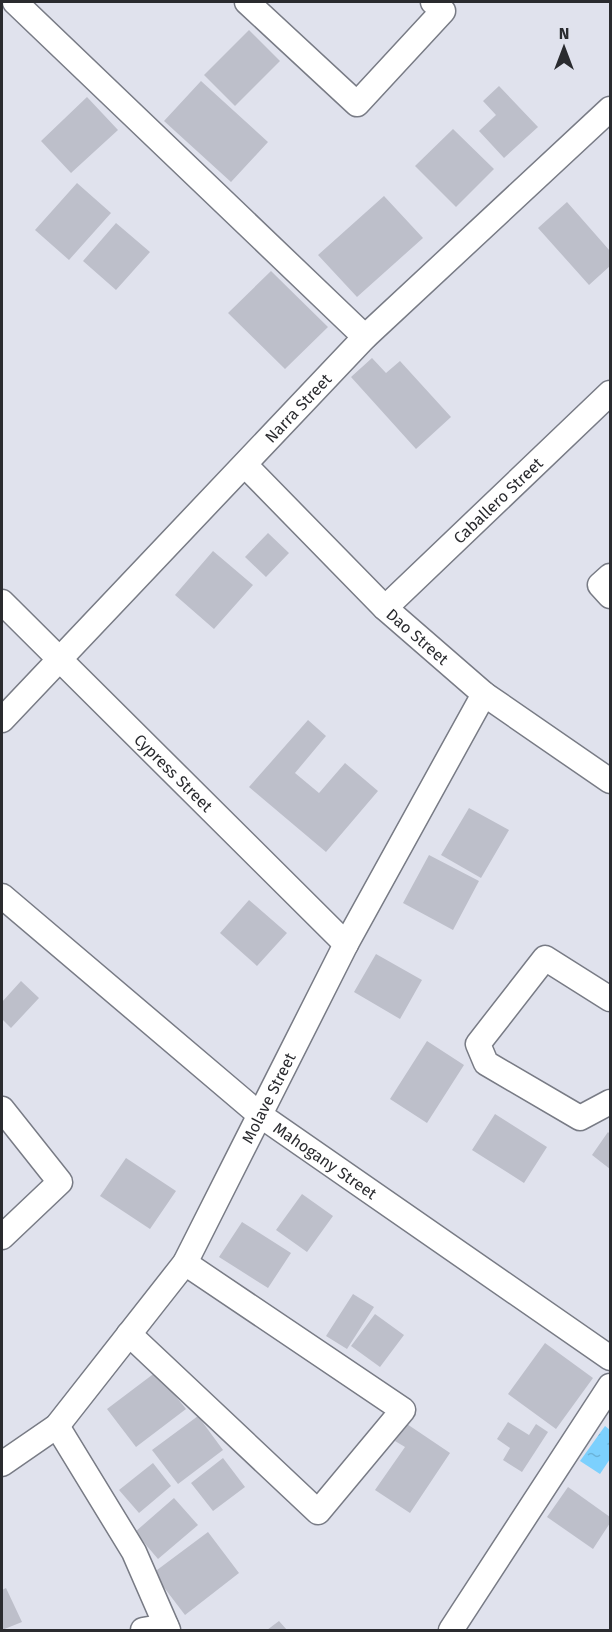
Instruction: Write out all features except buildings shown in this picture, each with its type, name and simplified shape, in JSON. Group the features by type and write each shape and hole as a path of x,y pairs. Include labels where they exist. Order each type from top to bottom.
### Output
{"street":[{"path":"15,2 366,337"},
{"path":"247,2 357,104 442,11 433,2"},
{"name":"Narra Street","path":"2,720 59,657 246,465 366,337 610,109"},
{"name":"Caballero Street","path":"385,608 610,393"},
{"name":"Dao Street","path":"246,465 385,608 484,694 610,781"},
{"path":"610,576 600,585 610,596"},
{"name":"Cypress Street","path":"2,602 346,944"},
{"name":"Molave Street","path":"2,1464 57,1426 185,1263 346,944 484,694"},
{"name":"Mahogany Street","path":"4,904 260,1115 610,1358"},
{"path":"610,999 545,958 478,1044 486,1063 580,1118 610,1101"},
{"path":"2,1109 60,1182 2,1237"},
{"path":"129,1334 318,1512 403,1410 185,1263"},
{"path":"451,1630 610,1386"},
{"path":"57,1426 134,1552 167,1628 143,1630"}],"water":[{"path":"605,1426 610,1430 610,1459 600,1474 580,1461"}]}
